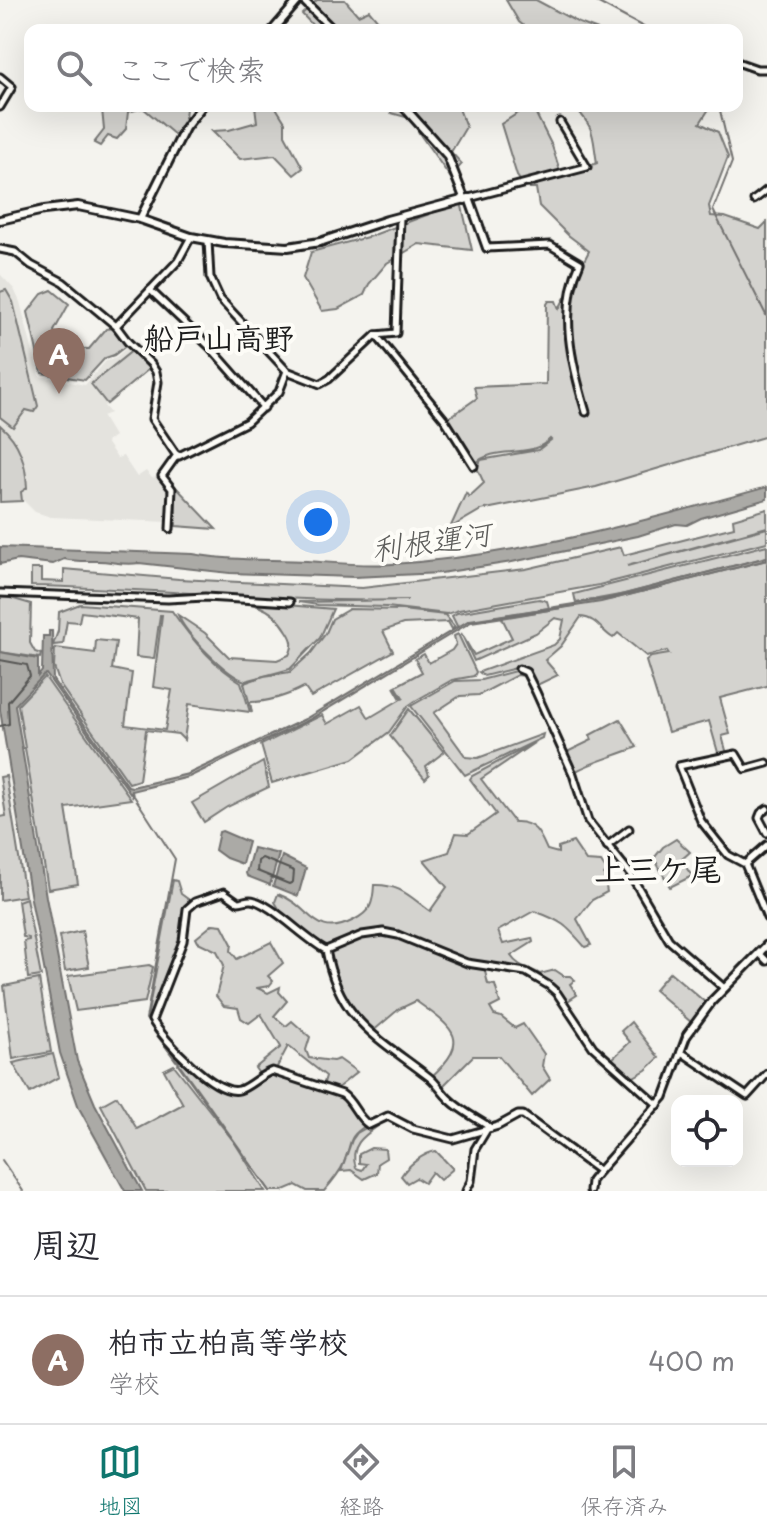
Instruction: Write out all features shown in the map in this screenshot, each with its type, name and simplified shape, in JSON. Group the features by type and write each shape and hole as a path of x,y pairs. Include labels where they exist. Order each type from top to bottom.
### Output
{"street":[{"path":"279,24 301,0 327,24"},
{"path":"743,64 767,69"},
{"path":"0,77 12,87 0,107"},
{"path":"140,219 185,128 197,112"},
{"path":"408,112 450,159 487,248 550,245 580,263 571,290 569,324 571,354 586,412"},
{"path":"0,220 78,206 140,219 208,241 303,246 587,167 560,122"},
{"path":"754,200 767,190"},
{"path":"208,241 209,273 214,290 287,371 316,383 325,382 376,335 396,333 400,217"},
{"path":"116,326 184,253 191,237"},
{"path":"0,249 15,252 31,265 53,275 116,326 156,372 158,382 152,419 177,455"},
{"path":"150,290 211,348 264,408"},
{"path":"376,335 445,420 474,466"},
{"path":"170,529 172,489 162,476 177,455 232,431 264,408 282,388 287,371"},
{"path":"0,593 290,602"},
{"path":"519,669 526,672 536,692 573,774 588,821 629,872 669,940 724,988"},
{"path":"767,763 745,769 736,754 679,766 701,821 728,855 745,864 767,918"},
{"path":"767,809 762,811 759,818 767,833"},
{"path":"607,846 629,829"},
{"path":"745,864 767,845"},
{"path":"599,1171 523,1115 453,1139 413,1129 388,1116 369,1125 342,1094 272,1071 240,1089 225,1089 198,1070 153,1023 153,1014 183,941 187,909 195,902 224,892 238,902 254,900 267,907 314,945 326,950 362,935 383,932 467,963 526,972 557,993 593,1047 658,1105"},
{"path":"590,1191 591,1181 658,1105 668,1089 687,1035 724,988 767,945"},
{"path":"326,950 331,978 354,1017 430,1078 451,1102 489,1129"},
{"path":"759,953 767,961"},
{"path":"681,1052 747,1096 767,1074"},
{"path":"466,1191 471,1181 475,1149 489,1129"}],"shaded area":[{"path":"317,0 345,0 358,15 369,10 381,24 311,24 302,14"},
{"path":"506,0 536,0 582,24 522,24"},
{"path":"102,112 128,112 126,129 117,139 108,136 100,146 94,143 104,130"},
{"path":"148,112 186,112 175,135"},
{"path":"256,112 279,112 285,122 285,135 303,168 294,175 275,155 240,159 212,131 257,122"},
{"path":"460,112 466,127 451,152 462,164 450,177 419,133 413,119 391,113"},
{"path":"520,112 535,112 552,146 562,177 597,163 590,127 579,112 707,112 700,123 718,132 728,157 709,206 711,216 725,217 760,229 767,222 767,436 596,487 481,510 450,528 466,493 469,497 484,483 477,468 481,460 538,450 551,440 533,449 492,455 483,458 475,464 447,419 477,398 474,387 546,384 547,304 556,301 559,309 589,251 539,206 536,188 526,188 517,176 501,124"},
{"path":"461,202 472,250 419,244 387,263 364,295 338,309 322,311 303,278 311,252 371,236"},
{"path":"0,274 14,289 20,302 39,376 85,385 106,361 129,346 151,367 104,406 110,413 102,416 114,436 106,442 117,458 123,456 137,477 146,471 152,478 160,476 170,487 169,522 51,517 35,512 24,501 0,502"},
{"path":"6,290 13,302 38,406 34,412 26,410 13,427 0,417 0,292"},
{"path":"52,290 69,304 54,331 63,344 89,349 106,329 113,328 127,345 105,358 85,380 42,373 28,312 42,294"},
{"path":"133,350 149,369 107,404 91,384"},
{"path":"0,425 13,438 23,462 27,488 21,492 22,501 0,502"},
{"path":"175,486 216,529 176,526"},
{"path":"767,509 767,527 627,566 767,528 767,542 599,585 447,614 298,602 408,600 314,599 31,586 31,569 41,569 41,581 64,582 64,569 179,579 362,588 526,569 621,547 624,555 734,527 733,519"},
{"path":"767,545 767,557 625,594 576,603 574,594"},
{"path":"767,560 767,686 720,698 730,734 722,736 727,754 719,756 709,721 668,732 646,661 669,654 667,651 646,656 618,633 613,638 595,622 581,617 561,646 545,660 558,675 535,686 520,667 484,676 479,672 554,645 560,639 564,620 555,618 536,633 474,661 461,633 474,655 512,638 502,618 613,599"},
{"path":"0,595 31,604 30,643 35,652 41,654 40,658 0,652"},
{"path":"217,599 333,609 320,638 290,669 245,681 207,652 178,615 205,633 229,657 277,660 289,655 292,640 281,622 266,610 240,602 219,602"},
{"path":"539,599 547,601 549,608 470,620 458,628 452,616 457,613"},
{"path":"80,604 172,611 203,650 241,682 250,712 189,704 184,740 178,734 146,730 139,780 129,783 60,685 54,667 55,648 95,653 96,640 116,642 112,669 132,673 125,725 165,730 172,690 153,687 162,615 154,659 136,657 138,619 81,612 79,622 67,621 63,644 53,645 58,631 59,612"},
{"path":"349,609 445,615 455,627 452,629 448,622 403,624 383,631 393,651 311,697 304,687 278,698 250,702 252,713 244,683 290,672 311,653 332,619"},
{"path":"458,634 476,672 474,676 452,680 415,701 389,732 353,759 272,783 261,745 322,715 327,724 361,705 369,718 401,699 394,687 404,699 396,686 422,672 415,659 424,654 429,663 452,650 456,644 454,636"},
{"path":"523,671 551,731 525,676 517,675 479,695 460,696 434,713 466,757 478,758 543,734 542,738 465,775 411,706 455,681 481,680"},
{"path":"45,677 131,799 66,808 78,884 48,889 18,705"},
{"path":"409,709 444,752 426,766 429,775 425,779 390,736"},
{"path":"620,719 637,747 574,772 565,753 592,740 590,735"},
{"path":"534,743 481,779 514,822 527,824 536,830 547,850 558,853 558,847 573,842 586,861 601,862 607,871 604,875 607,892 592,900 577,919 591,945 585,947 563,924 534,911 498,931 503,944 532,938 533,942 511,956 514,960 540,974 555,970 570,976 575,980 570,984 577,995 566,1002 535,976 467,962 398,934 371,932 327,949 279,915 281,912 275,902 278,894 321,924 340,925 368,910 374,885 398,889 430,911 447,887 424,860 449,852 456,833 468,834 496,814 470,779"},
{"path":"263,762 269,787 204,822 192,803"},
{"path":"6,776 25,896 0,900 0,817 6,816 0,777"},
{"path":"676,839 690,852 681,860 692,876 670,887 654,858 663,847"},
{"path":"173,880 177,881 181,894 192,902 181,945 151,1019 157,1031 181,1058 177,1061 147,1018"},
{"path":"26,898 41,976 28,978 24,941 29,938 23,937 18,901"},
{"path":"213,924 222,925 237,959 271,942 283,963 268,976 273,981 269,986 257,988 268,993 280,987 279,992 287,1001 274,1016 286,1026 292,1021 310,1037 306,1050 309,1058 339,1059 357,1072 335,1090 323,1086 326,1076 288,1046 275,1071 260,1075 255,1068 281,1047 261,1014 249,1023 241,1018 238,1008 224,1006 216,996 224,965 217,951 196,938"},
{"path":"82,931 89,967 65,971 59,936"},
{"path":"371,934 391,934 484,967 488,984 495,985 500,1003 490,1008 494,1015 515,1028 523,1024 544,1054 542,1066 550,1079 532,1096 499,1056 473,1056 441,1088 431,1077 444,1064 454,1044 453,1035 440,1019 416,1001 399,1009 372,1032 341,996 328,951"},
{"path":"149,965 153,967 145,1002 76,1011 68,976"},
{"path":"670,972 707,1004 692,1023 654,990"},
{"path":"39,979 51,1052 13,1059 4,986"},
{"path":"631,1022 659,1058 630,1079 610,1061 630,1042 621,1031"},
{"path":"53,1054 59,1077 30,1093 13,1063"},
{"path":"183,1060 203,1076 237,1091 268,1073 333,1091 347,1099 367,1125 353,1137 342,1167 324,1191 307,1191 296,1185 282,1191 270,1191 178,1062"},
{"path":"174,1065 235,1143 265,1191 146,1191 101,1105 117,1096 137,1129 183,1104 164,1070"},
{"path":"385,1117 389,1118 362,1138 355,1151 356,1168 362,1170 366,1164 359,1163 359,1154 371,1148 385,1149 386,1158 378,1163 377,1173 364,1179 351,1170 341,1171 357,1133"},
{"path":"436,1151 453,1169 440,1180 432,1172 424,1183 416,1178 407,1183 401,1176 408,1168 421,1157"}],"water":[{"path":"767,487 767,499 687,525 676,524 638,536 441,573 354,577 230,573 64,559 53,564 18,560 0,564 0,547 360,564 440,560 582,535"},
{"path":"767,557 767,560 601,602 471,622 309,720 189,777 132,791 133,797 46,674 43,676 15,705 46,897 77,1061 95,1104 142,1191 125,1191 79,1108 60,1053 0,710 0,652 38,659 38,676 42,671 43,636 49,636 49,631 52,631 53,680 128,786 132,787 188,774 305,719 468,621 605,599"},
{"path":"219,832 248,842 242,864 215,850"},
{"path":"253,848 279,854 270,885 247,876"},
{"path":"282,856 306,868 298,896 273,886"}],"waterway":[{"path":"593,0 638,24"},
{"path":"720,112 732,162 713,210 767,317"},
{"path":"134,796 175,859 146,1019 176,1061"},
{"path":"178,1064 270,1191"},
{"path":"2,1160 23,1191"}],"place":[{"name":"柏市立柏高等学校","path":"59,394"}],"district":[{"name":"船戸山高野","path":"219,336"},
{"name":"上三ケ尾","path":"658,868"}],"water label":[{"name":"利根運河","path":"431,540"}]}
